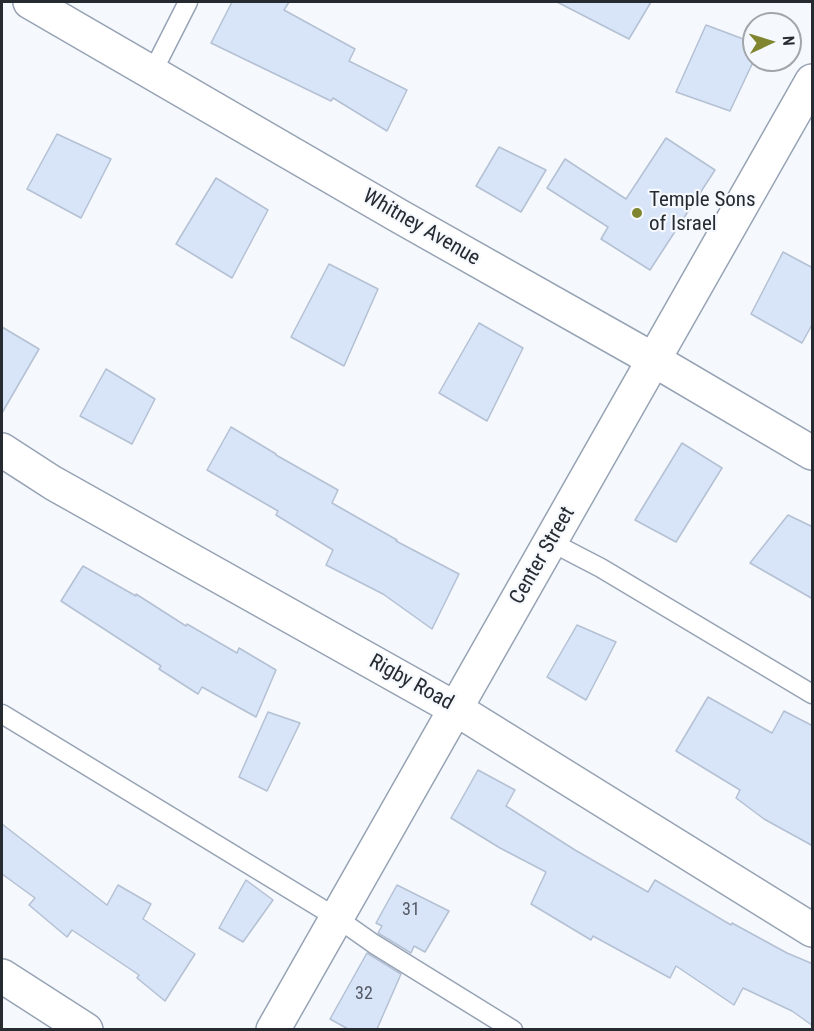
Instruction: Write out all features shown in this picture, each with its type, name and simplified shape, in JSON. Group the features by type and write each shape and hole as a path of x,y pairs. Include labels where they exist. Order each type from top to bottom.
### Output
{"street":[{"name":"Whitney Avenue","path":"30,2 813,453"},
{"name":"Center Street","path":"273,1029 813,81"},
{"name":"Rigby Road","path":"2,450 53,483 456,709 813,930"},
{"path":"2,976 86,1029"}],"lane":[{"path":"153,73 189,2"},
{"path":"551,542 601,568 813,694"},
{"path":"2,714 337,918 374,944 513,1029"}],"building":[{"path":"232,2 289,2 284,10 355,49 349,61 407,90 387,131 333,98 331,101 211,43"},
{"path":"557,2 651,2 629,39"},
{"path":"706,25 742,38 742,72 748,72 730,111 676,92"},
{"path":"57,134 111,159 81,218 27,189"},
{"name":"Temple Sons of Israel","path":"666,138 715,170 650,270 601,239 608,227 547,188 565,159 626,199"},
{"path":"499,147 546,170 521,212 476,186"},
{"path":"216,178 268,210 232,278 176,244"},
{"path":"783,252 813,268 813,323 802,343 751,314"},
{"path":"329,264 378,289 344,366 291,337"},
{"path":"479,323 523,348 487,421 439,393"},
{"path":"2,327 39,349 2,413"},
{"path":"106,369 155,399 132,444 80,416"},
{"path":"231,427 338,490 332,503 396,541 459,574 432,629 383,594 326,565 333,550 276,515 278,511 207,470"},
{"path":"682,443 722,468 676,542 635,520"},
{"path":"788,515 813,527 813,599 750,563"},
{"path":"83,566 136,596 136,594 186,626 187,624 237,653 239,648 276,670 256,717 202,687 198,694 159,669 161,666 61,601"},
{"path":"577,625 616,642 586,700 547,677"},
{"path":"708,697 772,733 784,711 813,726 813,846 764,819 736,798 740,790 676,751"},
{"path":"268,712 300,723 267,791 239,777"},
{"path":"478,770 515,790 506,806 575,850 648,892 655,880 731,925 732,923 787,953 813,964 813,1026 792,1011 743,988 734,1005 676,966 670,978 593,936 591,940 531,904 546,872 500,848 451,818"},
{"path":"2,824 107,905 118,885 151,904 143,919 195,954 165,1001 137,978 139,975 72,930 67,937 29,905 35,898 2,874"},
{"path":"246,880 273,900 243,942 219,928"},
{"path":"397,885 449,911 425,952 414,946 411,953 378,933 382,926 376,923"},
{"path":"367,953 401,974 377,1029 348,1029 330,1019"}],"place":[{"name":"Temple Sons of Israel","path":"637,213"}]}
